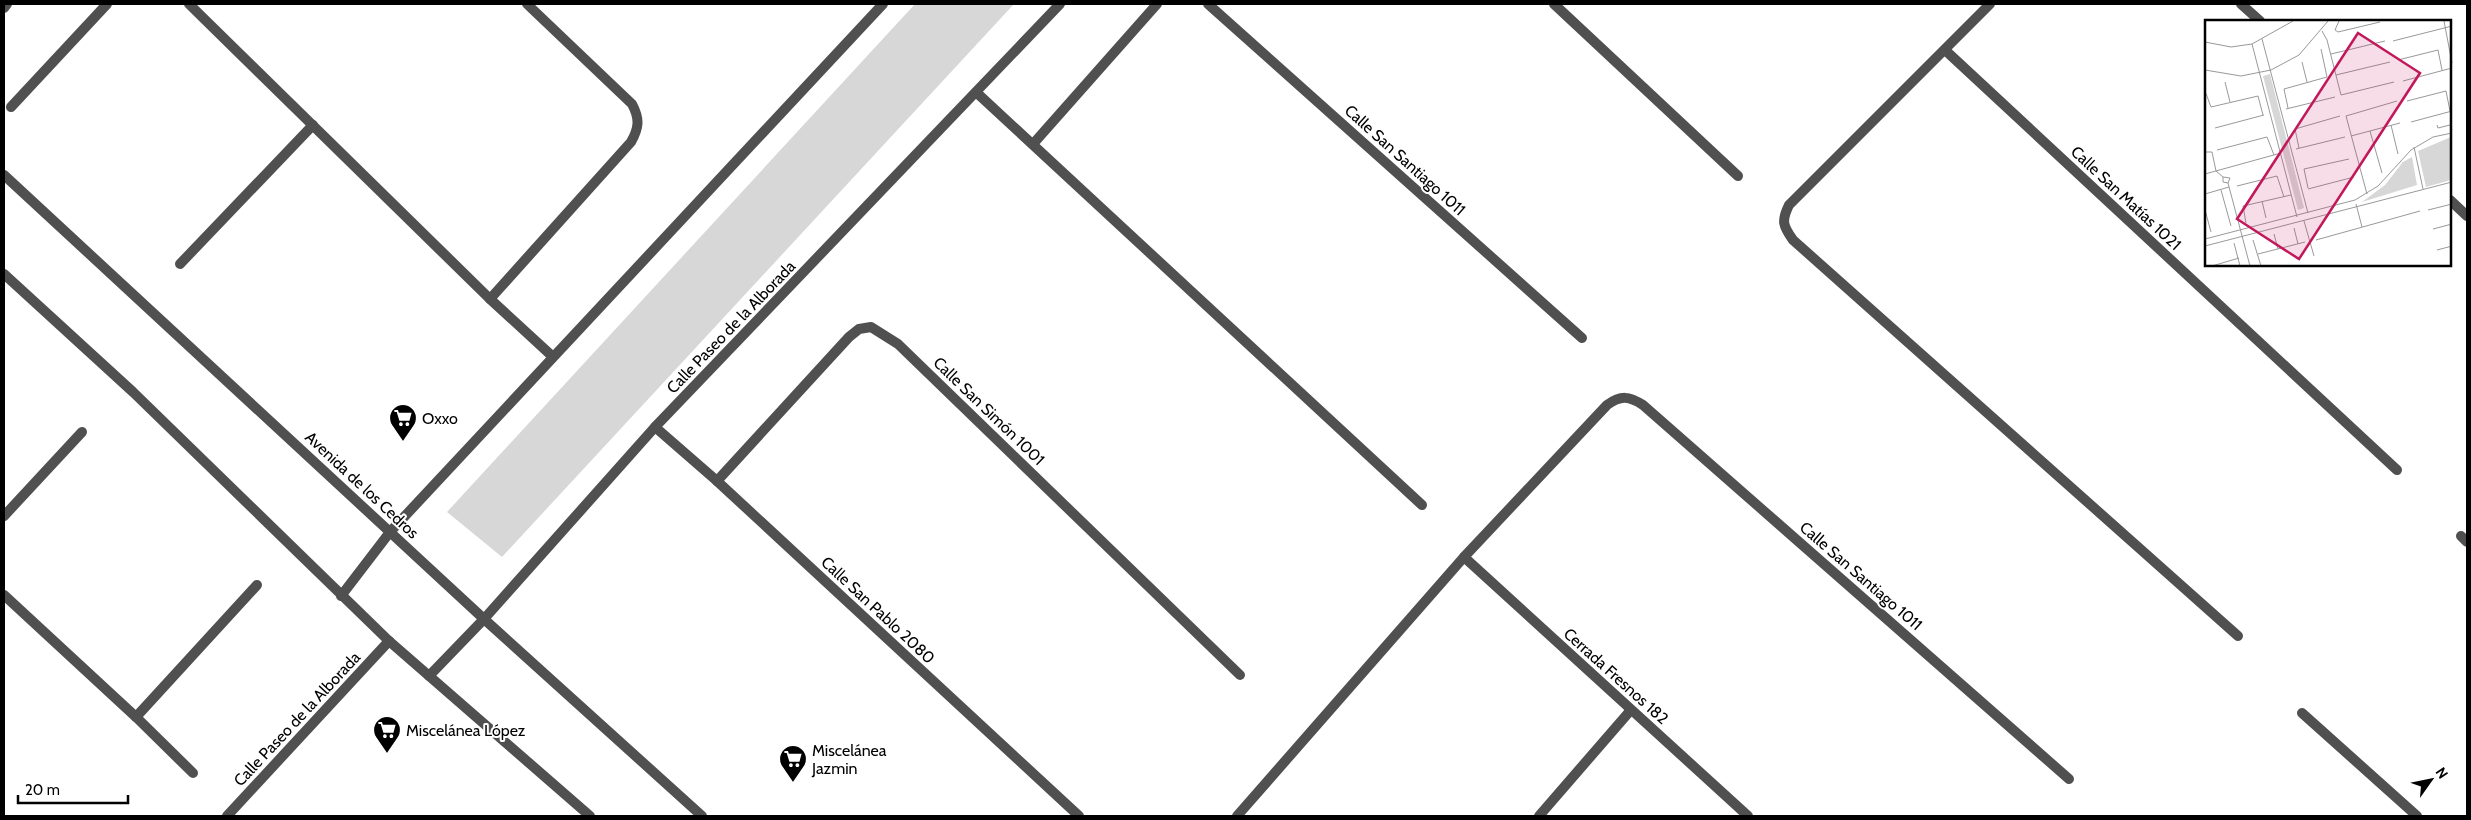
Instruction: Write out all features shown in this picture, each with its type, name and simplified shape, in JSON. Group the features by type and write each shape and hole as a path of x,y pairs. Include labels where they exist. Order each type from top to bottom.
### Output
{"street":[{"path":"4,8 7,4"},
{"path":"11,107 107,4"},
{"path":"190,4 490,299 552,356"},
{"path":"490,299 631,142 638,130 638,115 627,98 527,4"},
{"path":"342,596 390,532 552,356 883,4"},
{"name":"Calle Paseo de la Alborada","path":"429,676 484,619 655,428 1060,4"},
{"path":"1032,144 1157,4"},
{"name":"Calle San Santiago 1011","path":"1208,4 1582,338"},
{"path":"1554,4 1738,176"},
{"path":"1990,4 1789,205 1783,217 1786,230 1793,240 2238,636"},
{"path":"2241,4 2259,20"},
{"name":"Calle San Matías 1021","path":"1945,50 2397,470"},
{"path":"977,93 1422,505"},
{"path":"180,264 313,125"},
{"name":"Avenida de los Cedros","path":"4,174 484,619 702,816"},
{"path":"2451,201 2467,216"},
{"path":"4,274 134,392 389,641 590,816"},
{"name":"Calle San Simón 1001","path":"717,481 849,337 858,329 871,327 898,344 1240,675"},
{"name":"Calle San Santiago 1011","path":"1464,557 1607,405 1615,399 1631,397 1651,411 2070,779"},
{"name":"Calle San Pablo 2080","path":"655,428 717,481 1078,816"},
{"path":"4,516 82,432"},
{"path":"1237,816 1464,557"},
{"name":"Cerrada Fresnos 182","path":"1464,557 1630,711 1748,816"},
{"path":"136,717 257,585"},
{"path":"4,595 136,717 193,773"},
{"name":"Calle Paseo de la Alborada","path":"228,816 389,641"},
{"path":"1539,816 1630,711"},
{"path":"2302,713 2417,816"}],"shaded area":[{"path":"915,4 1014,4 502,557 447,512"}],"place":[{"name":"Oxxo","path":"403,442"},
{"name":"Miscelánea López","path":"387,754"},
{"name":"Miscelánea Jazmin","path":"793,783"}]}
